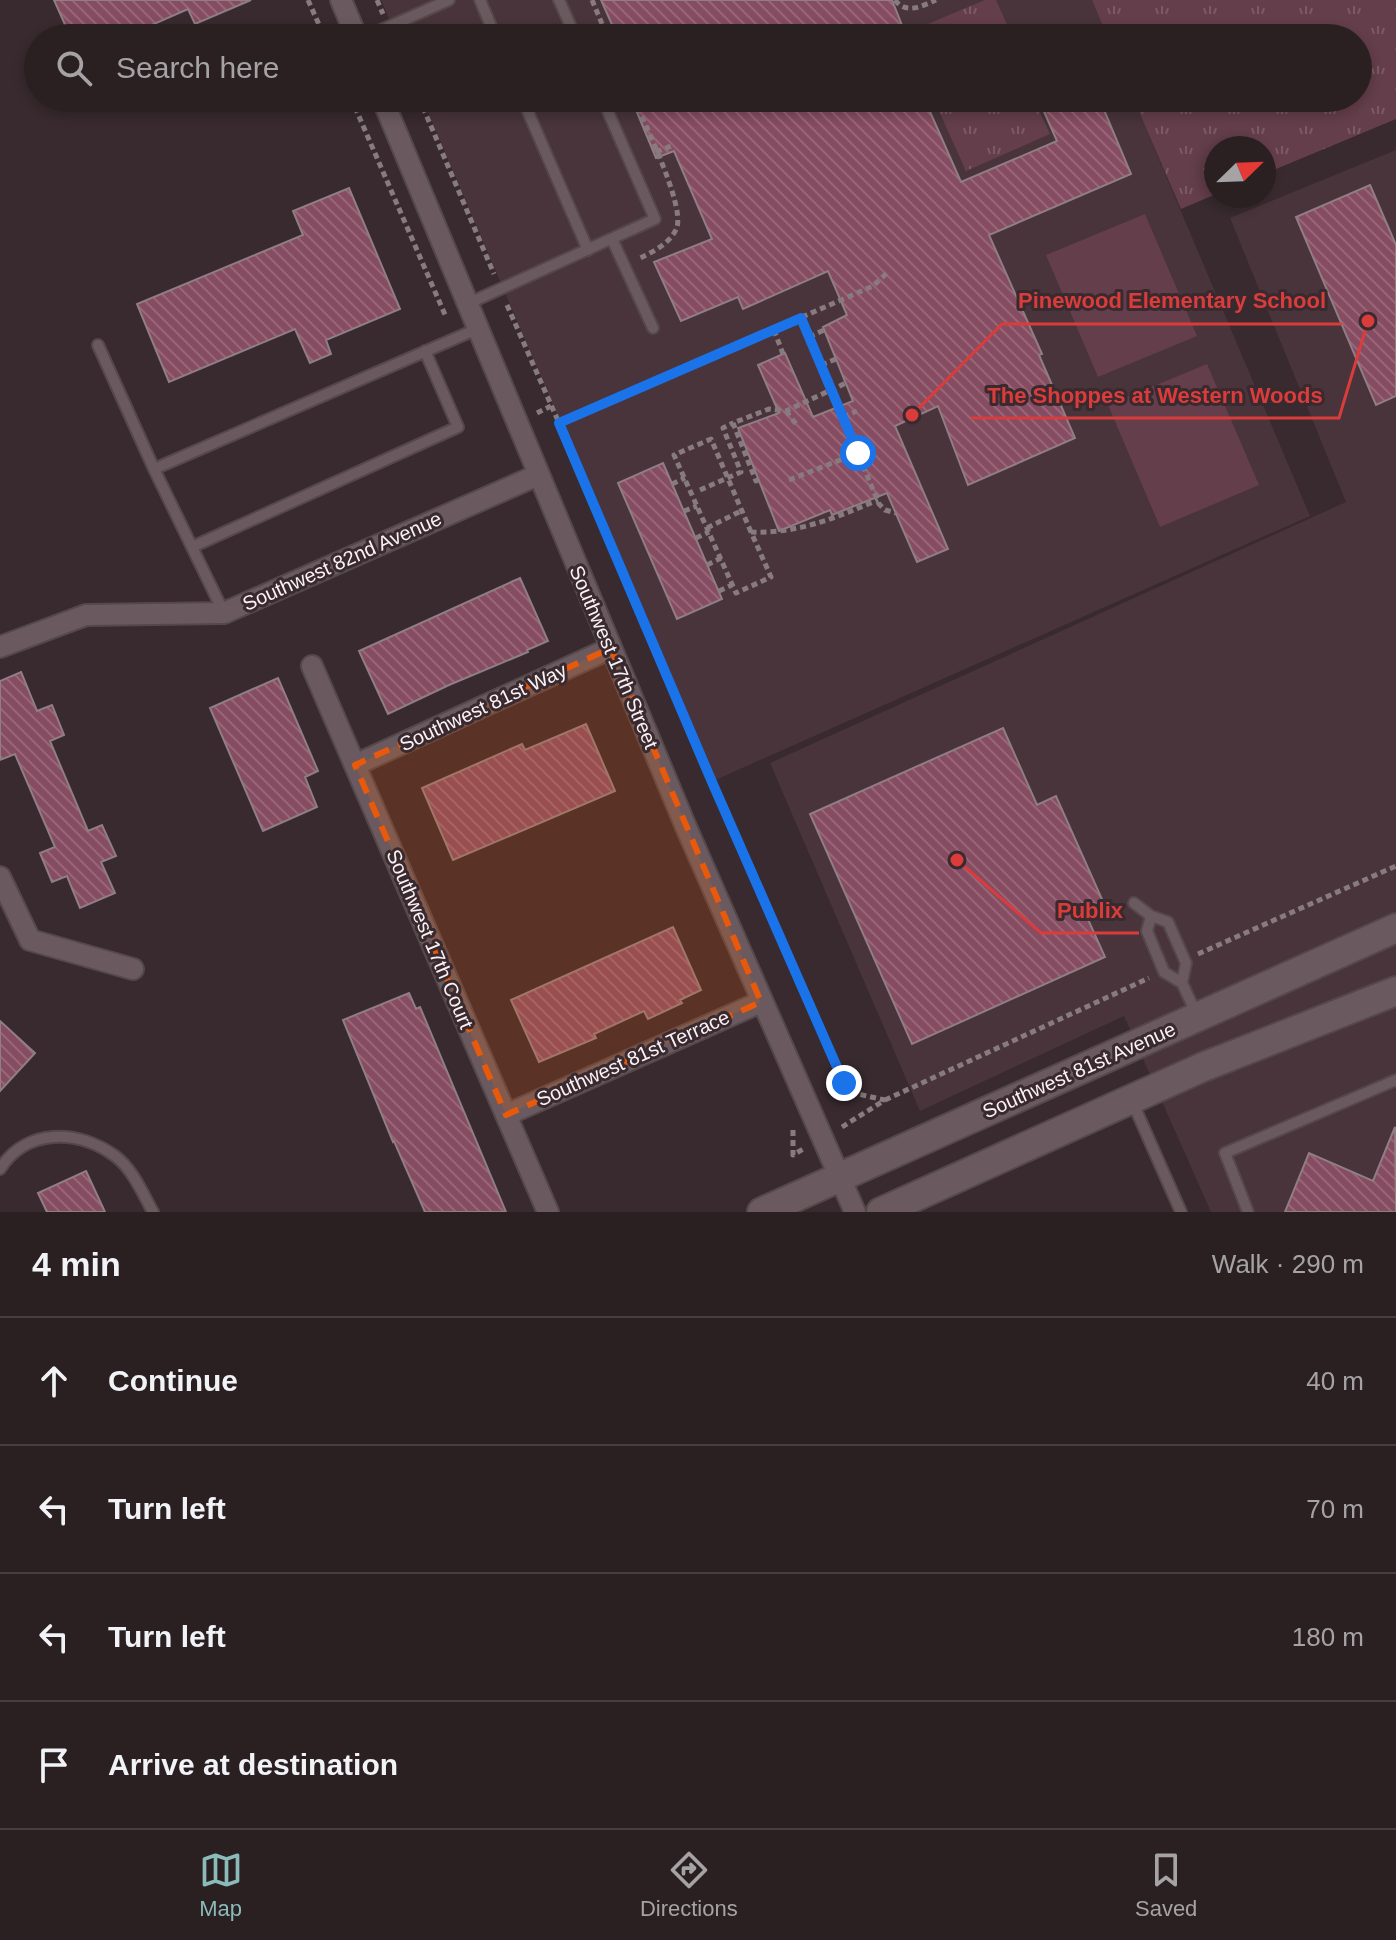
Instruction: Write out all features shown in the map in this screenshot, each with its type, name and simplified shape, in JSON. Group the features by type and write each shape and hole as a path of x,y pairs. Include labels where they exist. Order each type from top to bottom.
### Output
{"street":[{"path":"341,0 353,24"},
{"name":"Southwest 17th Street","path":"388,112 761,1002 855,1212"},
{"name":"Southwest 82nd Avenue","path":"0,647 86,615 224,613 538,475"},
{"name":"Southwest 81st Way","path":"355,765 611,648"},
{"name":"Southwest 17th Court","path":"312,666 548,1212"},
{"path":"0,877 30,940 133,969"},
{"name":"Southwest 81st Avenue","path":"762,1212 1396,928"},
{"path":"881,1212 1203,1067 1396,991"},
{"name":"Southwest 81st Terrace","path":"506,1115 761,1002"}],"lane":[{"path":"393,24 449,0"},
{"path":"480,0 490,24"},
{"path":"559,0 570,24"},
{"path":"528,112 588,250"},
{"path":"467,304 655,219 608,112"},
{"path":"612,239 653,328"},
{"path":"154,469 477,329"},
{"path":"98,345 224,613"},
{"path":"192,547 458,427 425,351"},
{"path":"1134,903 1151,916 1168,922 1185,960 1182,983 1198,1017"},
{"path":"1151,916 1147,931 1164,972 1182,983"},
{"path":"1248,1212 1225,1153 1396,1080"},
{"path":"1132,1100 1181,1212"},
{"path":"0,1169 7,1158 25,1144 54,1135 83,1139 116,1156 139,1186 153,1212"}],"path":[{"path":"308,0 319,24"},
{"path":"592,0 602,24"},
{"path":"895,0 906,9 916,9 936,0"},
{"path":"425,112 712,782 844,1083 853,1090"},
{"path":"656,152 671,146"},
{"path":"559,423 873,286 888,272"},
{"path":"801,318 878,500 885,510 896,513"},
{"path":"774,330 783,354"},
{"path":"809,337 824,330"},
{"path":"821,365 836,359"},
{"path":"700,490 741,472 723,428 769,409 786,411 846,383"},
{"path":"786,411 796,424"},
{"path":"843,417 857,411"},
{"path":"733,423 756,481 759,480"},
{"path":"711,439 726,478 771,577 736,593 674,455 711,439"},
{"path":"789,480 816,466 828,467 858,453"},
{"path":"672,484 685,478"},
{"path":"751,532 780,533 839,517 878,500"},
{"path":"684,511 697,506"},
{"path":"696,538 741,511"},
{"path":"707,565 721,558"},
{"path":"719,591 732,585"},
{"path":"1185,960 1396,866"},
{"path":"885,1100 1164,972"}],"highlighted area":[{"path":"611,648 761,1002 506,1115 355,765"}],"shaded area":[{"path":"381,0 1092,0 1102,24 391,24"},
{"path":"428,112 1139,112 1310,516 713,781"},
{"path":"1396,150 1396,1212 1211,1212 1124,1016 920,1111 770,763 1346,502 1230,218 1254,208 1276,208 1276,199"}],"green space":[{"path":"985,0 996,0 1007,24 928,24"},
{"path":"1092,0 1396,0 1396,119 1276,169 1276,136 1204,136 1204,199 1181,209 1139,112 1372,112 1372,24 1102,24"},
{"path":"939,112 1040,112 1050,134 966,171"},
{"path":"1145,214 1197,336 1098,377 1046,255"},
{"path":"1207,364 1259,485 1160,527 1108,405"}],"building":[{"path":"54,0 251,0 195,24 188,9 154,24 65,24"},
{"path":"601,0 892,0 901,24 612,24"},
{"path":"637,112 930,112 961,182 1057,141 1044,112 1105,112 1131,174 989,235 1075,438 968,485 938,406 895,426 948,549 917,562 887,493 832,515 830,510 779,531 738,428 779,413 758,365 785,353 813,417 853,401 823,327 847,315 828,271 743,309 738,297 681,321 654,262 712,239 674,151 656,158"},
{"path":"1370,185 1396,245 1396,396 1376,405 1296,217"},
{"path":"349,188 400,309 326,340 331,354 310,363 295,329 169,382 137,304 303,235 293,211"},
{"path":"663,463 722,599 677,619 618,483"},
{"path":"520,578 548,641 388,714 359,651"},
{"path":"21,672 37,711 52,705 64,735 50,741 88,831 102,825 116,856 101,862 115,893 80,908 67,876 52,882 40,853 55,847 15,754 0,760 0,681"},
{"path":"278,678 318,771 305,777 317,807 263,831 210,708"},
{"path":"586,724 615,791 453,860 422,788 522,744 525,750"},
{"path":"1003,728 1037,805 1056,796 1105,906 1086,915 1105,957 912,1044 810,814"},
{"path":"673,927 701,990 648,1019 644,1011 594,1034 596,1038 539,1062 511,1000"},
{"path":"409,993 416,1009 420,1007 506,1212 425,1212 393,1142 343,1020"},
{"path":"0,1021 35,1053 0,1091"},
{"path":"1395,1127 1396,1212 1285,1212 1309,1153 1373,1181"},
{"path":"86,1171 105,1212 47,1212 38,1193"}],"place":[{"name":"The Shoppes at Western Woods","path":"1368,321"},
{"name":"Pinewood Elementary School","path":"912,415"},
{"name":"Publix","path":"957,860"}],"route":[{"path":"844,1083 559,423 801,318 858,453"}]}
